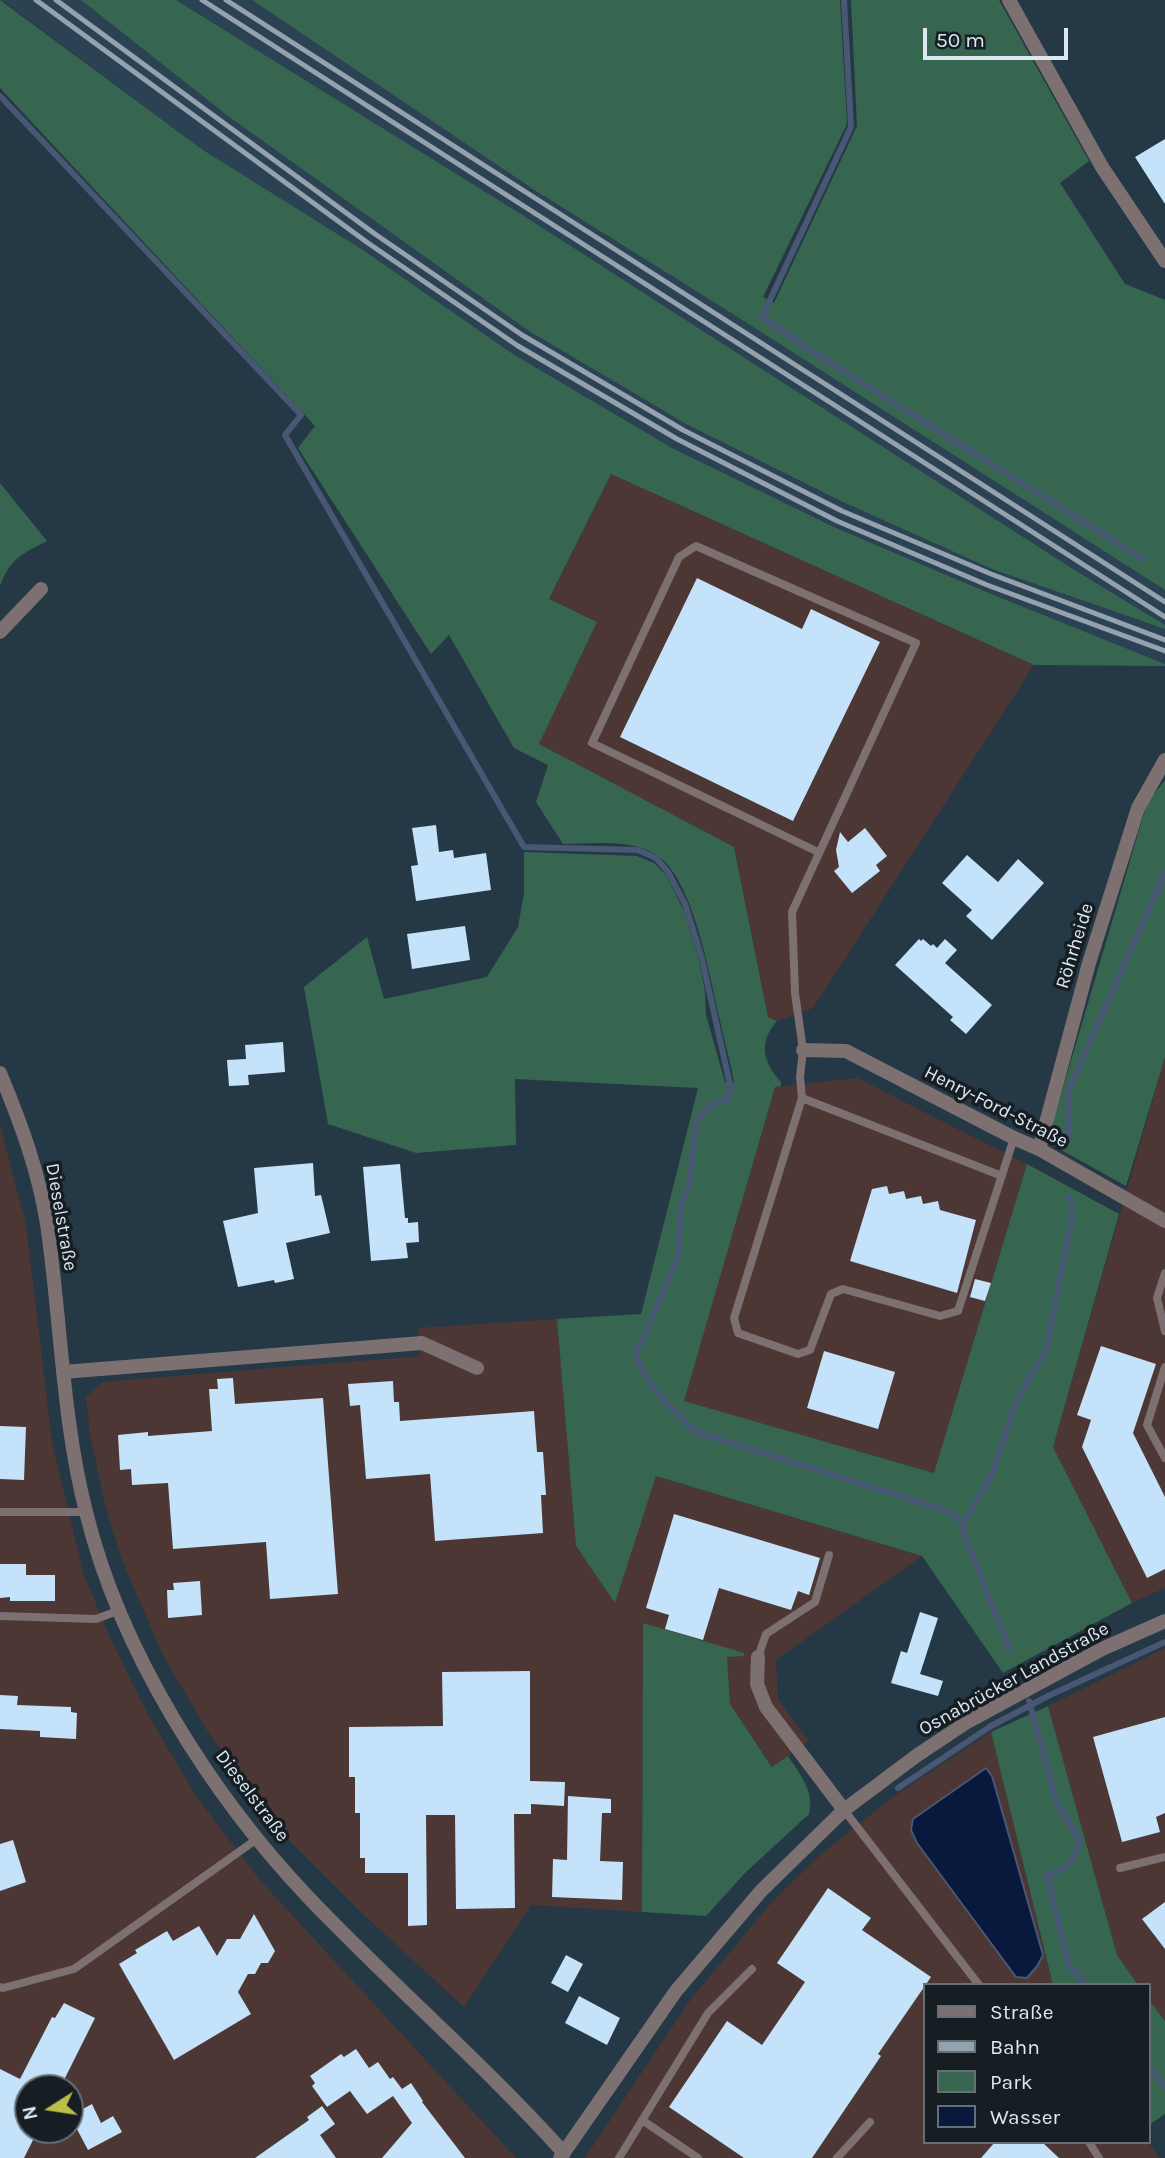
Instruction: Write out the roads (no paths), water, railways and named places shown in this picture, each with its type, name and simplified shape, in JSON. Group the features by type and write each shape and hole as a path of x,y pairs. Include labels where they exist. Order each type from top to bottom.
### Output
{"street":[{"path":"1009,0 1102,167 1165,261"},
{"path":"0,632 41,589"},
{"name":"Röhrheide","path":"1039,1149 1089,962 1138,808 1165,760"},
{"name":"Henry-Ford-Straße","path":"803,1050 846,1051 1039,1149 1165,1221"},
{"name":"Dieselstraße","path":"0,1073 26,1141 46,1221 71,1436 86,1512 103,1568 145,1665 188,1742 257,1839 315,1904 565,2156"},
{"path":"64,1372 422,1343 477,1368"},
{"name":"Osnabrücker Landstraße","path":"565,2156 676,1991 761,1891 844,1810 967,1722 1102,1649 1165,1621"},
{"path":"758,1657 757,1684 766,1707 844,1810"}],"lane":[{"path":"818,852 592,743 680,557 696,546 916,643 792,912 795,993 803,1050 800,1077 802,1098 734,1318 738,1333 798,1354 810,1350 831,1294 843,1289 940,1316 958,1311 1014,1138"},
{"path":"802,1098 1002,1176"},
{"path":"1165,1273 1157,1298 1165,1331"},
{"path":"1165,1367 1147,1425 1165,1458"},
{"path":"0,1512 86,1512"},
{"path":"758,1657 766,1634 815,1602 829,1555"},
{"path":"0,1616 96,1619 120,1610"},
{"path":"844,1810 977,1983"},
{"path":"0,1987 74,1969 257,1839"},
{"path":"1120,1868 1165,1857"},
{"path":"619,2158 708,2013 752,1969"},
{"path":"642,2120 698,2158"},
{"path":"837,2158 870,2122"}],"water":[{"path":"986,1768 992,1776 1043,1955 1027,1978 1016,1977 917,1843 911,1830 913,1819"}],"waterway":[{"path":"844,0 851,127 762,317 813,352 1143,559"},
{"path":"0,96 301,415 285,435 524,847 638,850 656,858 668,872 685,904 701,955 731,1089 726,1101 710,1105 696,1122 690,1180 681,1206 678,1257 635,1352 652,1386 696,1432 945,1510 964,1523"},
{"path":"1069,1138 1069,1089 1165,873"},
{"path":"1009,1648 963,1532 964,1523 993,1472 1013,1409 1046,1349 1073,1213 1069,1196"},
{"path":"898,1788 991,1726 1048,1696 1165,1642"},
{"path":"1029,1701 1057,1804 1080,1840 1069,1863 1060,1870 1047,1874 1069,1965 1084,1983"},
{"path":"1151,2070 1165,2087"}],"railway":[{"path":"36,0 368,243 518,346 677,439 837,521 987,585 1165,651"},
{"path":"56,0 375,234 522,335 683,430 842,511 991,574 1165,640"},
{"path":"202,0 1165,617"},
{"path":"226,0 1165,602"}]}
